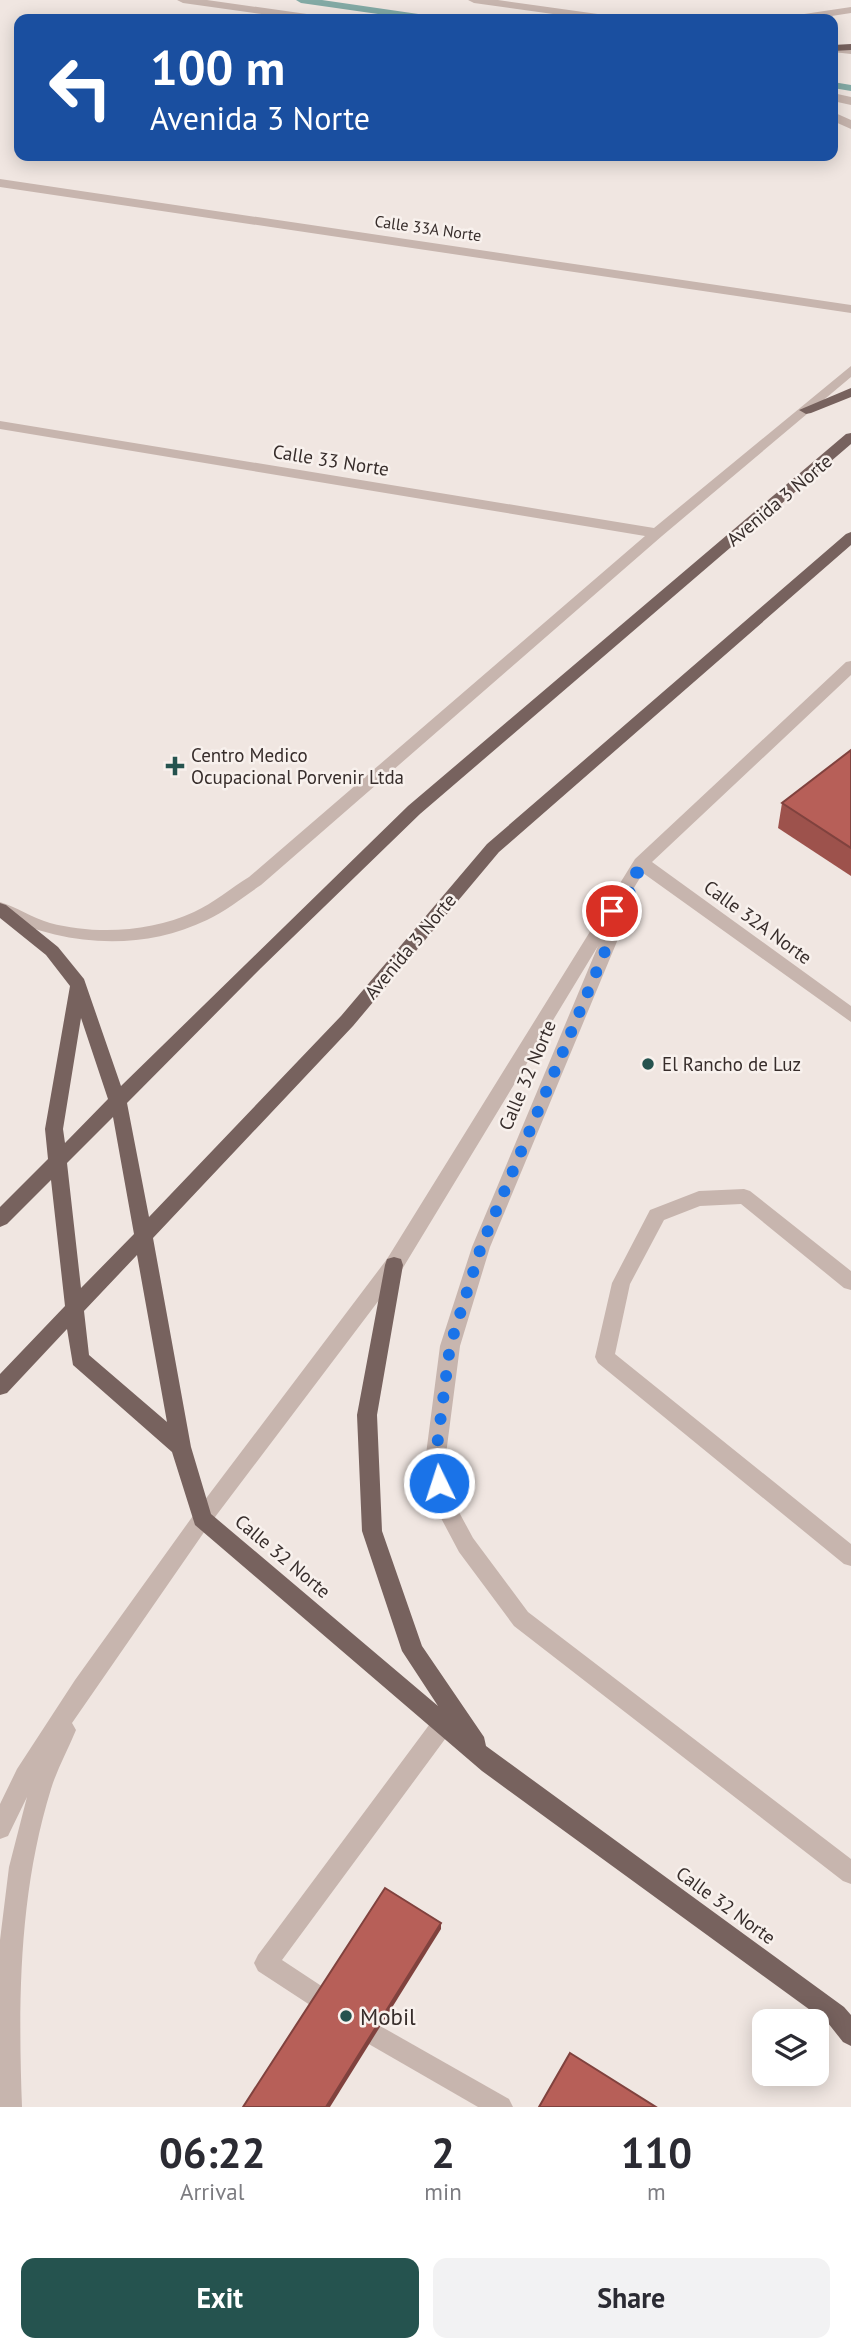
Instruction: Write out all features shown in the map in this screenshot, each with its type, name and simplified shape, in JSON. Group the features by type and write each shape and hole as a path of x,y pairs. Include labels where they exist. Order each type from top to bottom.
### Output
{"main road":[{"path":"806,410 851,392"},
{"name":"Avenida 3 Norte","path":"0,1219 255,963 414,810 851,437"},
{"name":"Avenida 3 Norte","path":"0,1388 347,1021 493,848 851,537"},
{"path":"0,909 52,951 78,984 121,1111 181,1447 202,1519"},
{"path":"78,984 54,1129 80,1359 181,1447"},
{"path":"394,1265 367,1415 372,1531 412,1651 490,1764"},
{"name":"Calle 32 Norte","path":"202,1519 490,1764 836,2015 851,2034"}],"street":[{"path":"183,0 285,14"},
{"path":"474,0 576,14"},
{"path":"824,14 851,10"},
{"name":"Calle 33A Norte","path":"0,183 851,309"},
{"path":"0,909 49,929 79,935 110,936 145,932 199,917 255,881 657,533 851,370"},
{"name":"Calle 33 Norte","path":"0,425 657,533"},
{"path":"0,1828 25,1777 83,1687 202,1519 394,1265 642,863 851,666"},
{"name":"Calle 32A Norte","path":"642,863 851,1015"},
{"name":"Calle 32 Norte","path":"642,863 481,1247 450,1346 435,1462 443,1503 466,1545 521,1619 851,1872"},
{"path":"851,1282 744,1196 699,1199 657,1215 621,1283 605,1357 851,1557"},
{"path":"10,2107 10,1940 22,1861 40,1789 83,1687"},
{"path":"318,1997 266,1963 443,1724"},
{"path":"375,2035 501,2107"}],"building":[{"path":"851,750 851,848 782,803"},
{"name":"Mobil","path":"385,1888 441,1923 326,2107 243,2107"},
{"path":"570,2053 656,2107 539,2107"}],"waterway":[{"path":"301,0 398,14"},
{"path":"838,86 851,88"}],"place":[{"name":"Centro Medico Ocupacional Porvenir Ltda","path":"175,766"},
{"name":"El Rancho de Luz","path":"648,1064"},
{"name":"Mobil","path":"346,2016"}],"route":[{"path":"439,1483 435,1462 450,1346 481,1247 642,863 612,911"}]}
